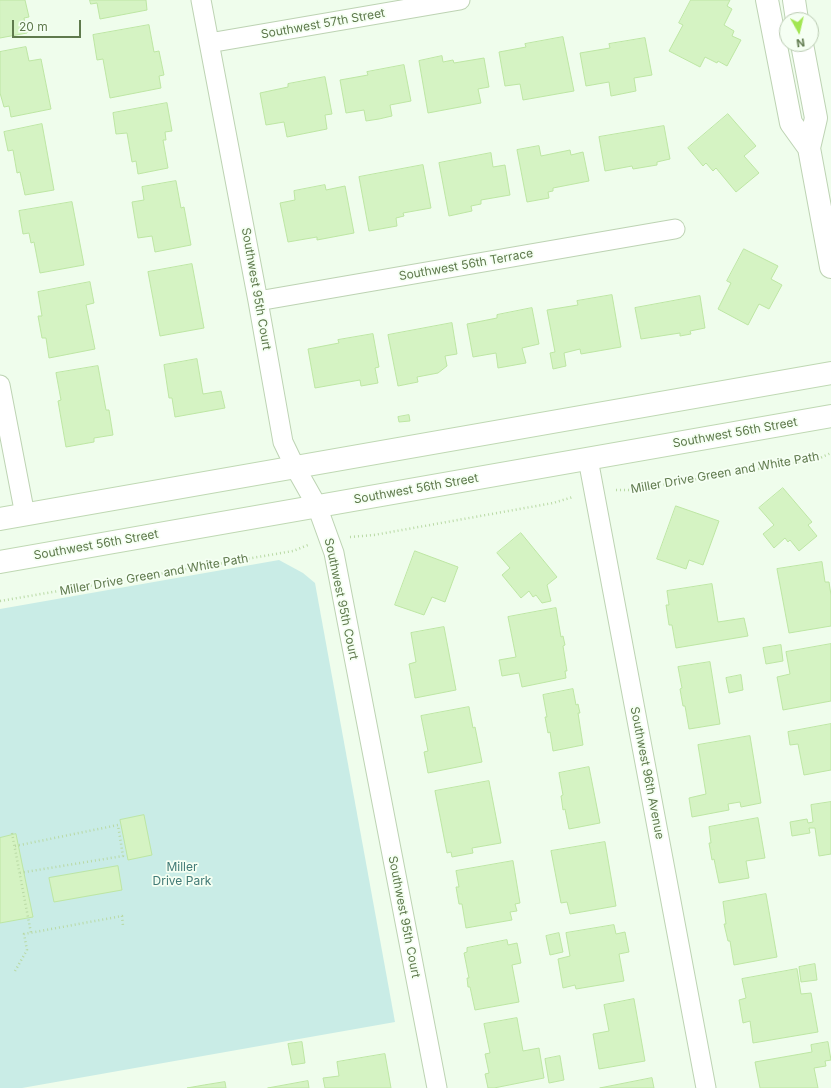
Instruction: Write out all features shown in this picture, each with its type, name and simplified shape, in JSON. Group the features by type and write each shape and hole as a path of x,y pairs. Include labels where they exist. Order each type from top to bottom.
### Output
{"main road":[{"path":"767,0 791,123 809,148"},
{"path":"794,0 796,12"},
{"path":"804,52 816,118 809,148 831,267"},
{"path":"0,519 831,373"},
{"name":"Southwest 56th Street","path":"0,562 831,416"}],"street":[{"name":"Southwest 95th Court","path":"201,0 283,442 317,506 334,553 437,1088"},
{"name":"Southwest 57th Street","path":"209,43 460,0"},
{"name":"Southwest 56th Terrace","path":"258,301 675,229"},
{"path":"0,385 25,515"},
{"name":"Southwest 96th Avenue","path":"588,459 706,1088"}],"path":[{"name":"Miller Drive Green and White Path","path":"619,490 632,490 818,459 831,453"},
{"path":"359,536 374,535 545,504 569,498"},
{"name":"Miller Drive Green and White Path","path":"0,602 293,551 307,545"},
{"path":"14,846 118,824 123,856 20,873"},
{"path":"12,833 31,933"},
{"path":"14,971 27,950 24,934 122,916 123,926"}],"green space":[{"name":"Miller Drive Park","path":"279,560 303,573 315,583 395,1022 22,1088 0,1088 0,609"}],"building":[{"path":"0,0 25,0 29,17 24,18 27,33 0,38"},
{"path":"90,0 146,0 147,10 100,19 97,3 91,4"},
{"path":"691,0 730,0 727,6 732,9 724,25 734,31 732,36 741,40 727,66 718,61 717,63 705,57 700,67 669,51 683,25 679,23"},
{"path":"149,25 154,52 159,51 164,75 159,76 161,88 110,98 103,59 97,60 93,35"},
{"path":"563,37 574,91 523,100 520,84 505,86 499,52 526,47 525,44"},
{"path":"645,38 652,75 634,78 636,91 611,96 609,82 586,86 580,53 610,48 609,44"},
{"path":"26,47 29,61 41,59 51,109 11,117 9,106 4,107 0,93 0,52"},
{"path":"442,56 443,62 453,60 454,63 484,58 489,87 478,89 481,103 428,113 419,61"},
{"path":"404,65 411,101 390,105 392,116 379,119 366,121 364,110 346,113 340,80 368,75 367,72"},
{"path":"325,77 332,114 325,115 327,129 287,137 284,122 266,125 260,93 288,87 288,84"},
{"path":"167,103 172,131 165,132 166,140 163,140 168,168 138,174 136,161 132,162 127,133 116,134 113,113"},
{"path":"728,114 756,146 744,156 759,173 736,192 716,168 713,171 706,163 703,166 688,148"},
{"path":"42,124 54,190 25,195 20,172 17,173 13,150 8,151 4,132"},
{"path":"664,126 670,159 657,162 657,165 633,169 632,166 605,171 599,137"},
{"path":"539,146 541,156 570,150 571,155 583,152 589,181 553,188 553,191 548,192 549,198 527,202 517,150"},
{"path":"491,153 493,167 505,165 510,195 481,200 481,204 471,206 472,211 449,216 439,163"},
{"path":"423,165 431,208 403,213 404,216 396,218 397,226 369,231 359,177"},
{"path":"176,181 181,208 184,207 191,245 155,252 152,236 138,238 132,202 144,200 142,187"},
{"path":"325,185 326,190 345,186 354,233 317,240 317,237 288,242 280,203 295,200 294,191"},
{"path":"72,202 84,265 40,273 34,242 31,243 29,233 23,234 19,211"},
{"path":"744,249 778,266 771,279 782,285 769,309 759,304 748,325 718,309 731,283 727,281"},
{"path":"192,264 204,328 160,336 148,272"},
{"path":"90,282 94,303 86,305 95,349 49,358 46,338 42,338 38,316 42,316 38,292"},
{"path":"612,295 621,347 581,354 580,349 564,353 566,366 553,369 550,353 555,352 547,310 578,305 577,301"},
{"path":"700,296 705,328 690,331 691,334 680,336 680,333 641,339 635,308"},
{"path":"532,308 539,344 522,348 526,363 498,368 496,353 473,357 467,324 497,318 497,315"},
{"path":"452,323 457,354 445,356 447,366 438,373 417,377 418,382 398,386 388,335"},
{"path":"373,334 379,367 375,368 378,383 361,386 360,380 315,388 308,349 339,343 338,340"},
{"path":"197,359 203,394 221,391 225,408 175,417 172,398 169,398 164,365"},
{"path":"98,366 106,410 109,410 113,435 94,438 94,442 66,447 58,401 61,400 56,373"},
{"path":"409,415 410,421 399,422 398,417"},
{"path":"783,488 812,522 808,525 817,536 799,551 790,540 788,542 785,538 774,548 763,534 774,525 759,508"},
{"path":"676,506 719,521 703,565 689,560 686,569 657,559"},
{"path":"521,533 557,577 547,585 551,601 542,603 536,595 533,597 529,591 521,598 502,575 510,568 497,553"},
{"path":"415,551 458,567 445,602 432,597 424,615 395,605"},
{"path":"822,562 825,582 829,582 831,595 831,626 789,633 777,569"},
{"path":"712,584 718,622 744,618 748,636 676,648 672,625 669,625 666,605 669,605 667,591"},
{"path":"556,608 561,637 563,636 565,645 563,646 567,671 565,671 566,678 522,687 519,673 502,676 499,660 516,657 508,617"},
{"path":"444,627 456,690 415,698 409,664 416,662 411,633"},
{"path":"831,644 831,701 783,710 777,677 790,674 786,652"},
{"path":"781,645 783,661 766,664 763,648"},
{"path":"710,662 720,724 689,729 685,706 683,706 680,689 682,688 678,667"},
{"path":"741,675 743,690 729,693 726,678"},
{"path":"573,689 576,705 578,704 580,713 578,713 583,745 553,751 550,732 548,733 545,717 547,717 543,695"},
{"path":"469,707 473,728 475,727 482,762 428,773 424,752 428,751 421,716"},
{"path":"831,724 831,770 804,775 798,744 790,745 788,732"},
{"path":"750,736 761,803 741,807 740,802 728,804 729,810 692,817 689,798 706,794 698,745"},
{"path":"589,767 600,823 569,829 565,809 563,810 561,796 563,795 559,773"},
{"path":"489,781 501,843 472,848 473,853 452,857 451,852 447,853 435,791"},
{"path":"831,802 831,854 819,856 815,828 809,828 810,833 792,836 790,822 807,819 808,823 813,822 811,805"},
{"path":"144,815 152,855 128,860 120,820"},
{"path":"758,818 765,858 746,861 749,878 719,883 714,859 712,860 709,843 711,843 709,827"},
{"path":"16,834 33,917 0,923 0,838"},
{"path":"605,842 616,906 570,914 567,902 561,903 551,851"},
{"path":"513,861 520,903 515,904 517,911 510,912 512,920 466,928 462,904 459,904 456,887 459,887 456,871"},
{"path":"118,866 122,890 54,902 49,878"},
{"path":"766,894 777,957 734,965 730,941 728,941 724,924 726,924 723,902"},
{"path":"614,925 616,934 625,932 629,952 619,954 624,981 576,989 575,985 563,988 558,959 570,956 566,933"},
{"path":"559,933 563,952 550,955 546,936"},
{"path":"507,940 508,945 517,943 521,963 512,965 519,1002 475,1010 470,987 468,987 467,978 469,978 464,953 467,952 467,948"},
{"path":"815,964 817,980 801,982 799,967"},
{"path":"797,969 801,994 811,993 818,1032 753,1043 750,1021 743,1023 739,1000 746,998 742,979"},
{"path":"634,999 645,1061 599,1069 593,1034 609,1031 604,1005"},
{"path":"517,1018 523,1051 539,1048 544,1078 488,1088 485,1074 489,1073 485,1054 490,1053 484,1024"},
{"path":"302,1042 305,1063 292,1065 288,1044"},
{"path":"828,1042 831,1060 825,1061 826,1066 814,1068 818,1088 760,1088 755,1062 812,1052 811,1045"},
{"path":"385,1054 391,1088 325,1088 323,1078 339,1076 337,1062"},
{"path":"560,1056 564,1080 549,1083 545,1059"},
{"path":"652,1078 654,1088 600,1088"},
{"path":"308,1081 309,1088 268,1088"},
{"path":"225,1082 226,1088 187,1088 204,1085"}]}
